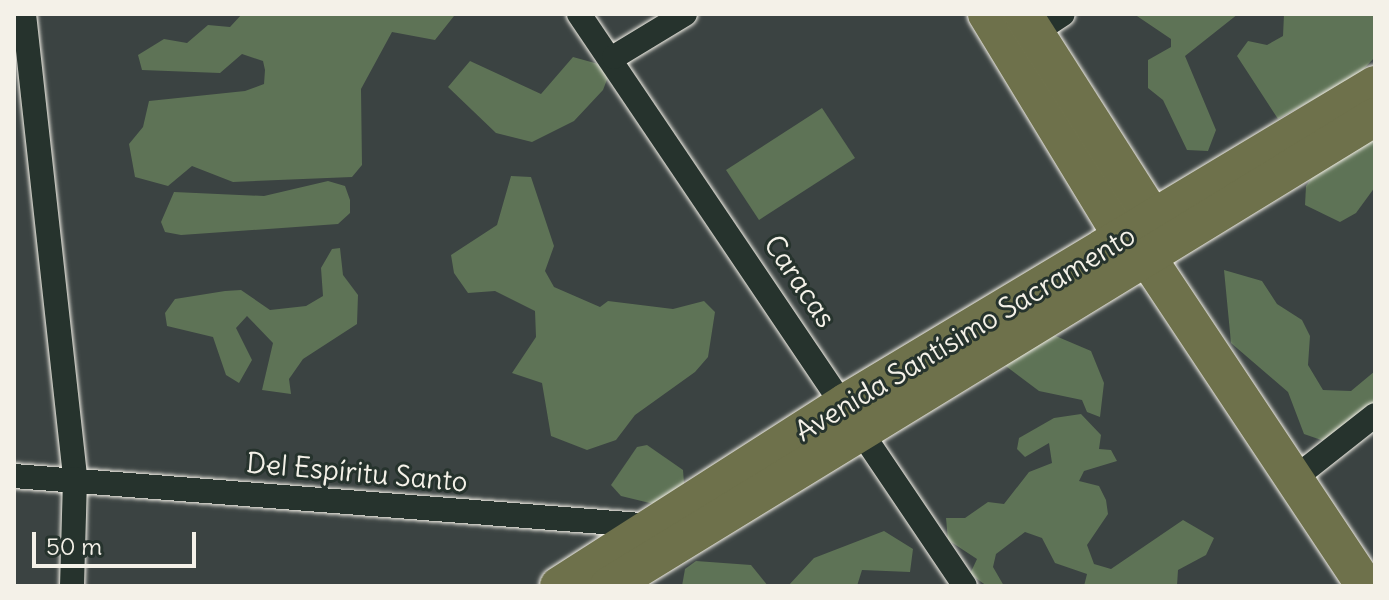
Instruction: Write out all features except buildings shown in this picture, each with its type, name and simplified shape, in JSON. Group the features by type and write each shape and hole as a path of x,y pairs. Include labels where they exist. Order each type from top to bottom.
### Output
{"main road":[{"path":"987,14 1032,28 1148,241 1304,470 1375,559"},
{"name":"Avenida Santísimo Sacramento","path":"1148,241 1375,85"},
{"name":"Avenida Santísimo Sacramento","path":"559,586 648,526 852,416 1148,241 1375,117"},
{"name":"Avenida Santísimo Sacramento","path":"609,586 695,531 852,416"},
{"path":"1304,470 1365,586"}],"street":[{"path":"24,14 75,479 72,586"},
{"name":"Caracas","path":"579,14 614,57 965,586"},
{"path":"614,57 685,14"},
{"path":"1304,470 1375,415"},
{"name":"Del Espíritu Santo","path":"14,476 695,531"}],"green space":[{"path":"242,14 454,16 435,40 392,32 361,89 362,165 352,177 233,182 192,166 168,186 135,177 129,144 143,127 149,101 245,91 264,84 265,70 263,61 242,54 220,73 142,70 138,55 164,39 187,43 208,25 230,27"},
{"path":"1134,14 1238,14 1185,56 1216,130 1208,151 1187,150 1163,100 1148,88 1148,60 1171,47 1171,39"},
{"path":"1284,14 1375,14 1375,57 1358,75 1278,119 1237,56 1248,41 1267,45 1283,36"},
{"path":"573,57 602,65 608,77 603,90 574,121 532,142 496,133 448,87 470,61 541,94"},
{"path":"822,108 855,158 759,220 726,170"},
{"path":"1375,114 1375,187 1356,213 1340,222 1305,205 1306,186 1336,142"},
{"path":"511,176 531,177 554,246 545,271 554,287 600,307 608,301 673,309 704,301 715,312 708,357 695,372 635,415 616,440 587,450 551,436 542,383 512,373 536,337 535,311 495,291 468,293 454,273 451,255 497,225"},
{"path":"328,181 345,186 350,200 350,213 338,224 181,235 165,232 161,222 174,192 264,196"},
{"path":"340,248 343,275 358,295 357,324 303,359 289,379 291,394 262,390 273,343 247,316 236,328 252,360 239,383 226,375 213,337 167,326 165,313 175,299 225,291 241,290 270,310 306,306 323,296 321,268 332,249"},
{"path":"1224,270 1262,281 1277,304 1302,320 1310,336 1308,365 1323,390 1351,391 1375,371 1375,408 1327,442 1304,434 1288,392 1231,343"},
{"path":"1051,334 1091,351 1104,383 1100,417 1087,412 1082,400 1039,391 990,354"},
{"path":"1081,414 1101,435 1099,449 1111,450 1117,461 1084,471 1079,481 1099,486 1106,500 1108,514 1087,545 1094,564 1111,569 1183,520 1214,538 1206,555 1178,570 1177,586 1084,586 1087,574 1055,563 1042,538 1025,532 996,554 993,567 1004,586 987,586 970,574 977,559 948,540 946,518 965,518 988,502 1004,504 1029,472 1052,463 1049,443 1025,457 1017,449 1019,438 1054,418"},
{"path":"647,445 683,470 685,496 658,505 621,496 611,485 637,447"},
{"path":"884,531 913,549 910,572 862,570 857,586 788,586 814,558"},
{"path":"696,561 751,565 768,586 682,586 685,569"}]}
